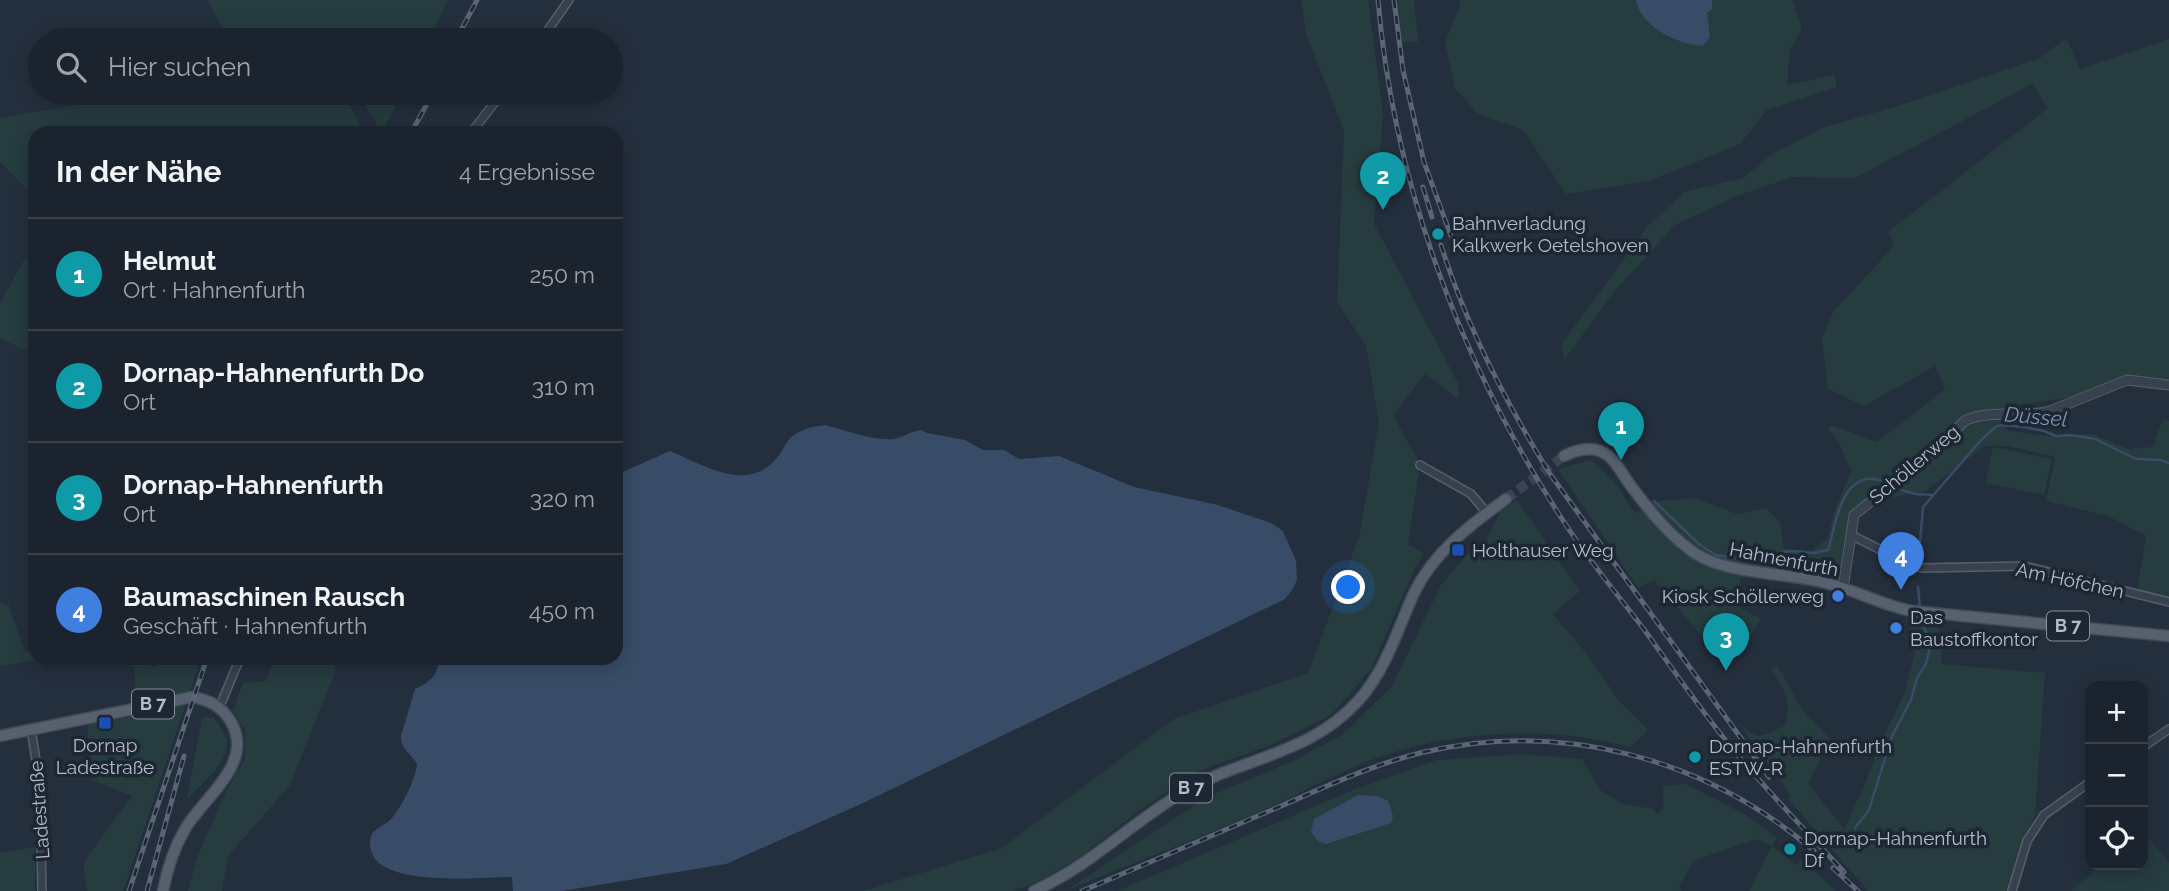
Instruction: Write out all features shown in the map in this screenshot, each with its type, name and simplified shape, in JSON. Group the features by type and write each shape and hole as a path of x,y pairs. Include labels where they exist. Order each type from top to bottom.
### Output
{"main road":[{"name":"Hahnenfurth","path":"1564,456 1578,449 1595,449 1609,456 1656,519 1707,561 1729,567 1796,576 1843,588 1891,607 1912,611 2169,636"},
{"name":"B 7","path":"1034,891 1093,858 1184,791 1230,769 1296,746 1339,719 1369,688 1380,672 1424,576 1443,549 1506,499"},
{"name":"B 7","path":"0,736 192,697 220,706"},
{"path":"163,891 172,857 184,832 235,760 238,745 236,731 220,706"}],"street":[{"path":"549,28 569,0"},
{"path":"476,126 493,105"},
{"name":"Schöllerweg","path":"1843,588 1854,516 1966,420 1991,414 2038,415 2127,380 2169,385"},
{"path":"1420,465 1471,494 1487,513"},
{"name":"Am Höfchen","path":"1851,535 1913,566 2024,566 2169,602"},
{"path":"220,706 237,665"},
{"name":"Ladestraße","path":"31,729 40,785 42,891"},
{"path":"2147,744 2169,729"},
{"path":"2012,891 2027,841 2044,815 2085,786"}],"green space":[{"path":"207,0 448,0 435,28 223,28"},
{"path":"1301,0 1368,0 1383,114 1374,224 1459,385 1458,399 1425,374 1393,415 1420,464 1408,544 1424,554 1414,570 1372,668 1331,715 1271,745 1196,772 1144,807 1081,856 1041,880 1013,891 863,891 1002,848 1174,719 1308,673 1359,537 1379,423 1366,346 1337,302 1344,132 1306,33"},
{"path":"1396,0 1414,0 1418,42 1402,42"},
{"path":"1459,0 1792,0 1802,28 1790,50 1787,85 1834,75 1837,87 1767,110 1740,144 1649,181 1566,194 1523,130 1478,114 1455,88 1445,43 1460,6"},
{"path":"2066,38 2080,69 2169,39 2169,383 2126,377 2075,397 2009,406 2006,430 2045,436 2092,434 2128,449 2153,447 2162,420 2169,421 2169,599 2137,592 2146,536 2108,516 2046,501 2055,457 2007,446 1984,446 1926,491 1878,500 1851,523 1841,584 1788,572 1740,578 1740,608 1761,619 1747,640 1724,622 1705,640 1654,580 1638,588 1558,469 1591,460 1614,481 1635,513 1659,501 1696,498 1737,514 1766,508 1780,522 1784,549 1812,551 1828,538 1835,510 1851,471 1839,443 1828,428 1833,426 1877,442 1945,389 1935,366 1864,406 1828,389 1822,339 1832,313 1894,246 1888,232 2048,108 2032,84 1855,178 1792,177 1737,196 1675,225 1614,292 1565,359 1561,345 1648,226 1684,192 1743,178 1772,154 1822,128 1904,104 2040,58"},
{"path":"75,105 349,105 359,126 28,126 28,190 0,162 0,118"},
{"path":"365,105 396,105 386,126 378,126"},
{"path":"28,253 28,352 0,338 0,304"},
{"path":"1993,447 2052,459 2044,495 1986,483"},
{"path":"1517,500 1580,591 1553,614 1586,653 1619,701 1648,730 1631,747 1573,736 1520,734 1467,737 1414,747 1364,763 1198,838 1065,891 1207,797 1293,761 1342,735 1392,686 1441,585 1469,552 1475,564 1500,512"},
{"path":"0,603 9,606 25,652 28,652 28,662 0,666"},
{"path":"1907,619 1939,621 1942,664 2045,673 2035,815 2008,891 1868,891 1788,799 1791,796 1738,722 1751,733 1760,736 1784,726 1788,709 1783,690 1771,669 1776,666 1801,708 1830,739 1808,783 1844,829 1905,692 1915,652"},
{"path":"126,665 199,665 123,891 87,891 83,863 132,796 92,780 87,725 136,701 134,668"},
{"path":"272,665 336,665 290,785 228,856 222,891 188,891 197,858 226,791 245,759 245,730 233,711 243,683 266,681"},
{"path":"202,718 214,718 227,740 226,752 212,774 187,799"},
{"path":"1523,754 1582,759 1600,790 1624,804 1653,809 1658,815 1664,805 1662,786 1686,784 1744,814 1777,838 1772,846 1756,839 1693,861 1679,888 1682,891 1117,891 1353,790 1437,760"},
{"path":"2148,836 2169,863 2169,891 2071,891 2096,870 2148,870"},
{"path":"1772,846 1796,865 1802,859 1836,891 1749,891"},
{"path":"35,847 35,891 0,891 0,853"}],"water":[{"path":"1636,0 1712,0 1712,9 1707,13 1710,37 1703,46 1672,38 1652,26 1639,9"},
{"path":"825,425 886,439 921,430 965,440 983,450 1004,450 1019,459 1059,456 1134,487 1218,505 1271,523 1283,531 1296,561 1297,580 1285,599 863,803 726,864 562,891 513,891 512,877 433,878 392,870 378,862 370,848 371,836 389,821 402,803 411,786 417,764 401,741 415,689 432,677 438,665 623,665 623,472 670,451 723,473 750,474 763,470 775,460 787,442 809,428"},
{"path":"1358,795 1377,796 1388,801 1393,816 1391,823 1326,844 1318,841 1311,832 1314,819"}],"waterway":[{"name":"Düssel","path":"1920,542 1923,507 1982,439 1997,426 2025,427 2056,436 2071,435 2095,439 2136,459 2169,463"},
{"path":"1654,501 1700,545 1716,555 1765,563 1783,552 1814,553 1828,550 1840,508 1850,489 1867,479 1884,481"},
{"path":"1902,490 1933,495"},
{"name":"Düssel","path":"1918,587 1920,608"},
{"name":"Düssel","path":"1855,828 1869,810 1892,736 1911,700 1917,678 1926,664 1928,639 1921,614"}],"tunnel":[{"path":"1506,499 1564,456"}],"railway":[{"path":"462,28 477,0"},
{"path":"1378,0 1386,69 1399,138 1417,206 1439,272 1494,401 1527,462 1592,563 1731,747 1844,872"},
{"path":"1394,0 1403,70 1424,162 1451,236"},
{"path":"415,126 426,105"},
{"path":"1423,187 1432,217"},
{"path":"1441,245 1462,305 1488,363 1550,474 1769,777"},
{"path":"129,891 205,665"},
{"path":"1082,891 1333,784 1402,758 1473,744 1525,741 1578,745 1629,754 1679,770 1727,792 1772,819 1814,851"},
{"path":"147,891 184,756"},
{"path":"1833,868 1858,891"}],"place":[{"name":"Dornap-Hahnenfurth Do","path":"1383,210"},
{"name":"Bahnverladung Kalkwerk Oetelshoven","path":"1438,234"},
{"name":"Helmut","path":"1621,460"},
{"name":"Holthauser Weg","path":"1458,550"},
{"name":"Baumaschinen Rausch","path":"1901,590"},
{"name":"Kiosk Schöllerweg","path":"1838,596"},
{"name":"Das Baustoffkontor","path":"1896,628"},
{"name":"Dornap-Hahnenfurth","path":"1726,671"},
{"name":"Dornap Ladestraße","path":"105,723"},
{"name":"Dornap-Hahnenfurth ESTW-R","path":"1695,757"},
{"name":"Dornap-Hahnenfurth Df","path":"1790,849"}]}
